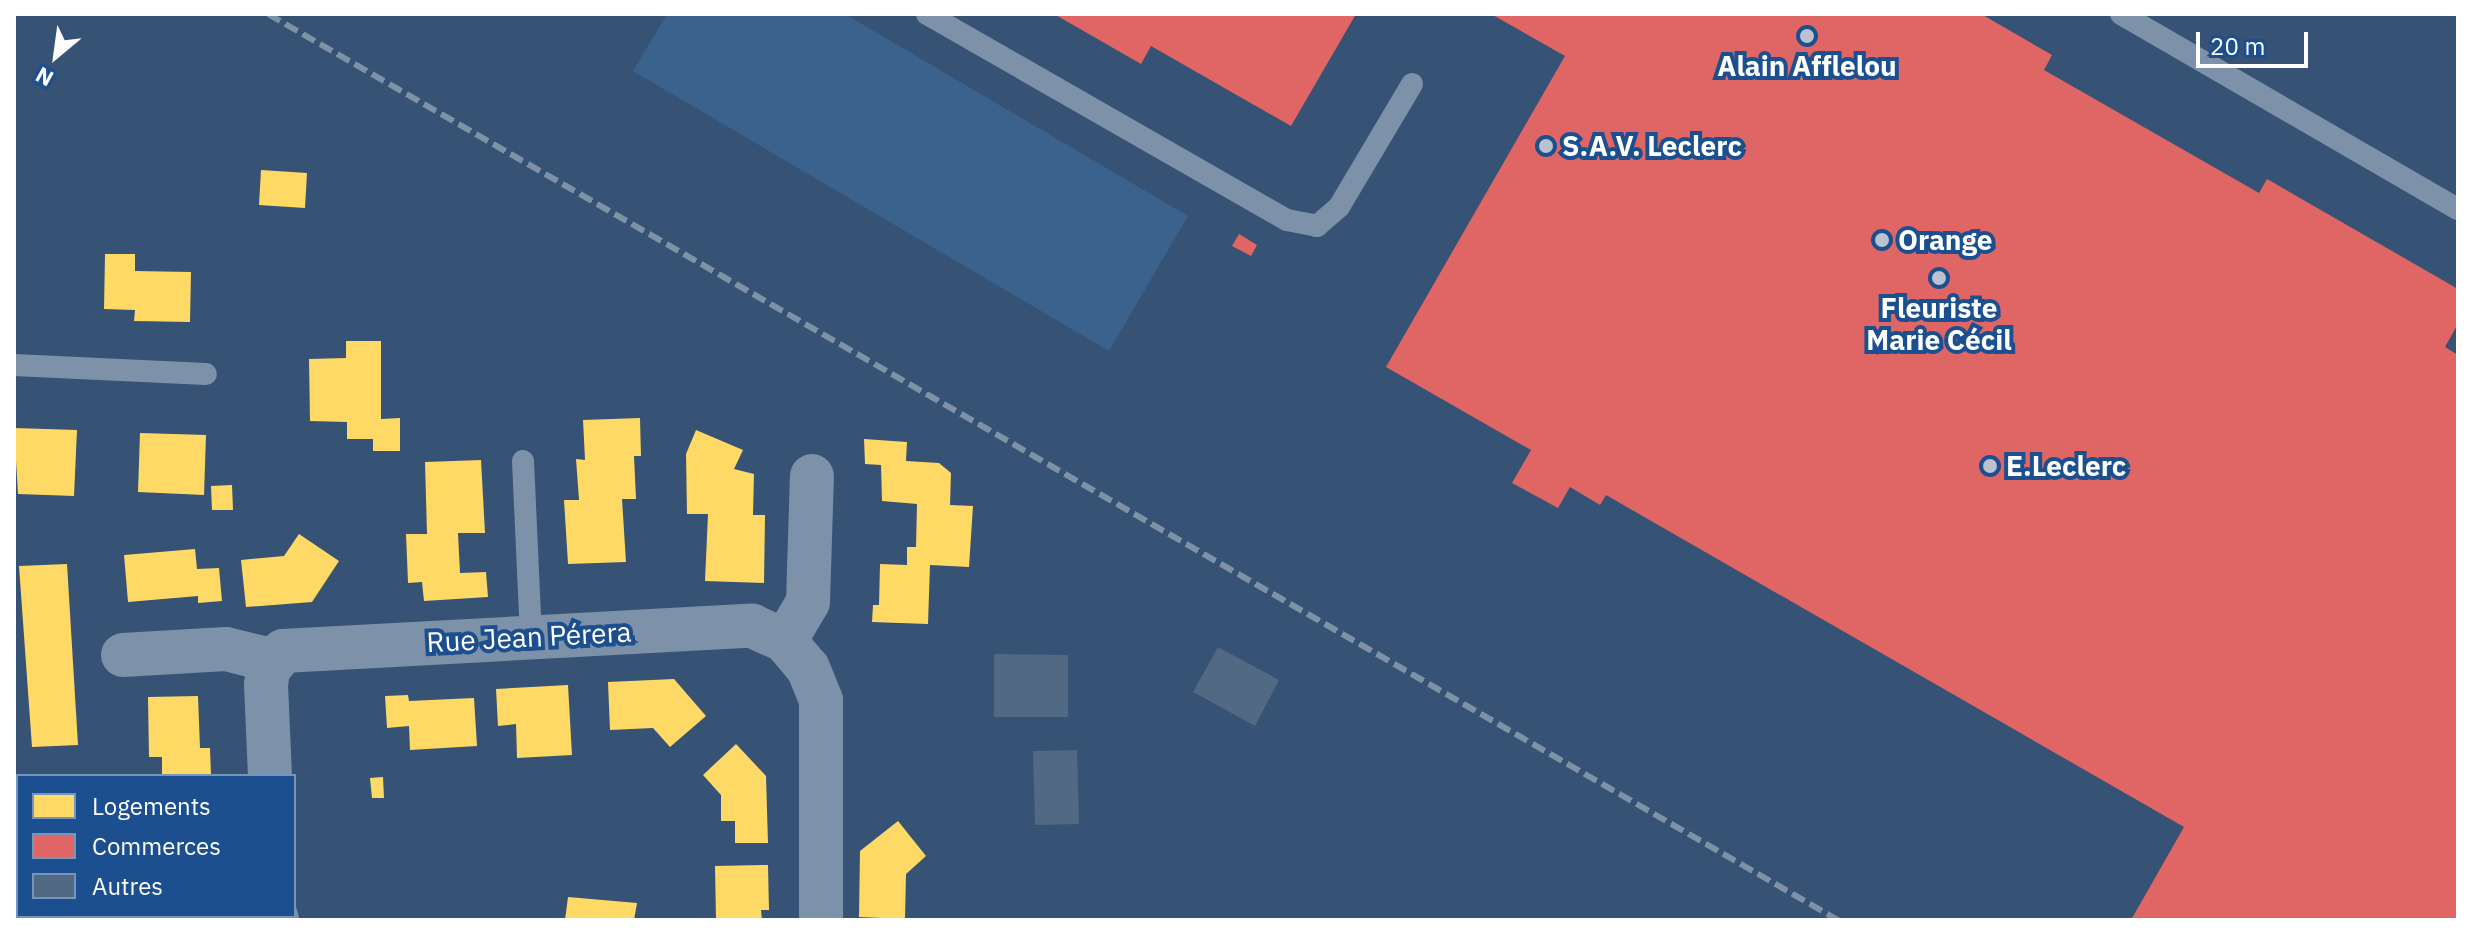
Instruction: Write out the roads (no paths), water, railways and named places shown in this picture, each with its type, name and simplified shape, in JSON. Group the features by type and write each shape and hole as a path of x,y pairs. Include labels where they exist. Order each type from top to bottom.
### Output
{"street":[{"path":"785,641 808,602 812,476"},
{"name":"Rue Jean Pérera","path":"274,661 283,651 297,649 752,626 785,641 808,668 821,700 821,920"},
{"path":"123,655 226,649 274,661 266,685 270,774"}],"lane":[{"path":"927,14 1287,220 1317,226 1339,207 1412,84"},
{"path":"2121,14 2458,209"},
{"path":"14,365 206,374"},
{"path":"523,461 531,637"}],"water":[{"path":"667,14 845,14 1188,216 1109,351 633,71"}],"railway":[{"path":"268,14 1838,920"}],"place":[{"name":"Alain Afflelou","path":"1807,36"},
{"name":"S.A.V. Leclerc","path":"1546,146"},
{"name":"Orange","path":"1882,240"},
{"name":"Fleuriste Marie Cécil","path":"1939,278"},
{"name":"E.Leclerc","path":"1990,466"}]}
